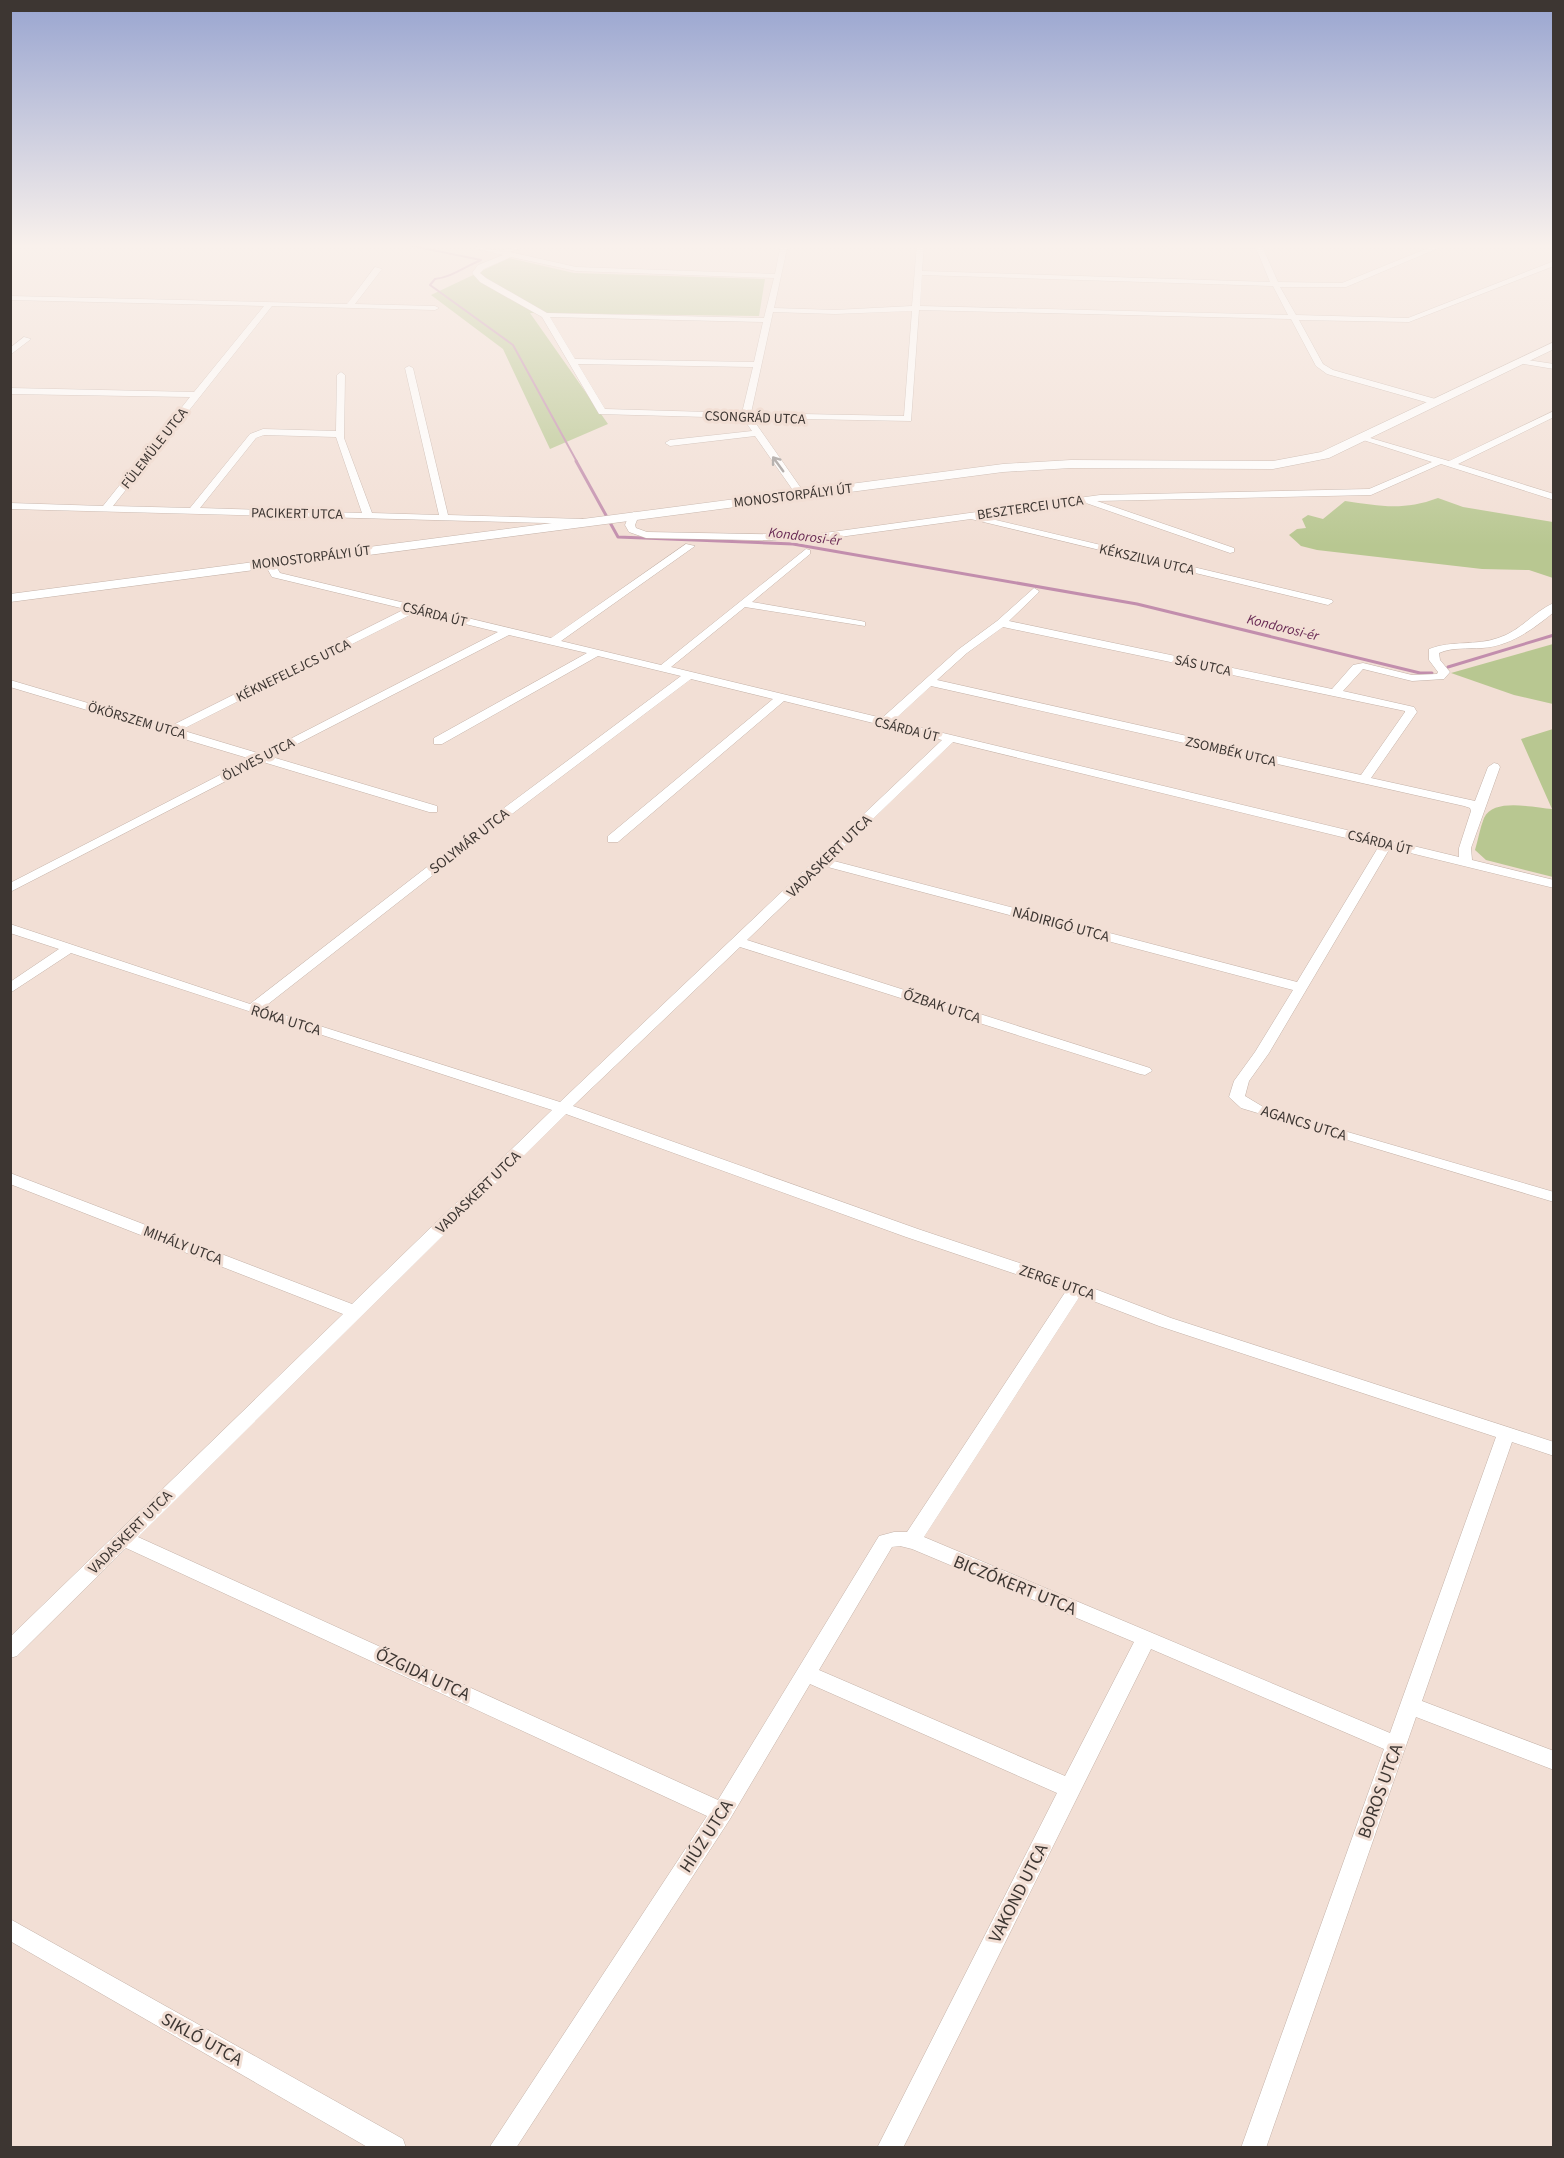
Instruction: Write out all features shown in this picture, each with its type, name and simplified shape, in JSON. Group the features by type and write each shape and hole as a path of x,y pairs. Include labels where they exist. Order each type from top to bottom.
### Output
{"street":[{"name":"FÜLEMÜLE UTCA","path":"106,508 237,345"},
{"path":"561,345 571,362 756,365"},
{"path":"761,345 746,414 756,433 800,494"},
{"name":"CSONGRÁD UTCA","path":"571,362 602,411 908,419 913,345"},
{"path":"1308,345 1320,366 1330,372 1436,402"},
{"name":"MONOSTORPÁLYI ÚT","path":"10,598 532,525 609,519 1026,465 1289,464 1316,458 1363,437 1554,345"},
{"path":"1521,361 1554,367"},
{"path":"409,368 444,517"},
{"path":"342,375 340,434 368,515"},
{"path":"10,391 196,395"},
{"path":"1451,465 1554,413"},
{"path":"193,511 253,435 263,432 340,434"},
{"path":"670,443 756,433"},
{"path":"1363,437 1554,497"},
{"name":"BESZTERCEI UTCA","path":"634,515 630,525 632,530 646,535 794,538 1084,500 1371,492 1441,461"},
{"path":"1084,500 1230,550"},
{"name":"PACIKERT UTCA","path":"10,506 444,517 532,525"},
{"name":"KÉKSZILVA UTCA","path":"966,516 1328,602"},
{"path":"551,642 690,546"},
{"path":"661,670 806,552"},
{"name":"CSÁRDA ÚT","path":"269,563 276,575 661,670 1554,884"},
{"path":"883,723 1034,591"},
{"path":"742,603 861,624"},
{"path":"1336,692 1357,667 1363,666 1412,678 1440,677 1444,672 1435,660 1433,651 1463,644 1487,645 1514,637 1554,606"},
{"name":"KÉKNEFELEJCS UTCA","path":"172,730 414,609"},
{"name":"SÁS UTCA","path":"1001,622 1405,707 1411,712 1363,781"},
{"name":"ÖLYVES UTCA","path":"10,888 506,632"},
{"path":"438,741 596,653"},
{"name":"SOLYMÁR UTCA","path":"252,1009 688,676"},
{"name":"ZSOMBÉK UTCA","path":"929,682 1467,803 1476,806 1477,811"},
{"name":"ÖKÖRSZEM UTCA","path":"10,683 433,808"},
{"path":"613,839 781,698"},
{"name":"VADASKERT UTCA","path":"10,1650 563,1108 950,739"},
{"path":"1466,863 1465,848 1494,767"},
{"name":"AGANCS UTCA","path":"1387,843 1238,1089 1237,1097 1246,1106 1554,1197"},
{"name":"NÁDIRIGÓ UTCA","path":"822,862 1299,987"},
{"name":"RÓKA UTCA","path":"10,928 252,1009 563,1108"},
{"name":"ŐZBAK UTCA","path":"739,942 1145,1071"},
{"path":"10,989 71,947"},
{"name":"ZERGE UTCA","path":"563,1108 912,1233 1076,1288 1166,1322 1554,1449"},
{"name":"MIHÁLY UTCA","path":"10,1178 355,1312"},
{"path":"912,1539 1076,1288"},
{"name":"BOROS UTCA","path":"1253,2148 1506,1434"},
{"name":"HIÚZ UTCA","path":"501,2148 722,1812 808,1674 886,1541 898,1538 912,1539"},
{"name":"ŐZGIDA UTCA","path":"124,1539 722,1812"},
{"name":"BICZÓKERT UTCA","path":"912,1539 938,1553 1146,1638 1396,1745"},
{"name":"VAKOND UTCA","path":"889,2148 1146,1638"},
{"path":"808,1674 1071,1789"},
{"path":"1410,1705 1554,1761"},
{"name":"SIKLÓ UTCA","path":"10,1929 394,2148"}],"green space":[{"path":"497,345 552,345 608,424 550,449 503,349"},
{"path":"1438,498 1463,507 1553,522 1553,578 1529,570 1482,569 1317,550 1301,546 1289,535 1297,529 1306,528 1302,519 1308,515 1323,519 1345,501 1381,506 1402,506"},
{"path":"1553,644 1553,704 1514,695 1451,673"},
{"path":"1554,729 1553,877 1486,860 1475,850 1484,818 1496,808 1515,805 1552,809 1521,739"}],"waterway":[{"name":"Kondorosi-ér","path":"513,345 577,462"},
{"name":"Kondorosi-ér","path":"576,461 618,537 793,544 1137,604 1420,673 1432,673"},
{"name":"Kondorosi-ér","path":"1448,667 1554,635"}]}
